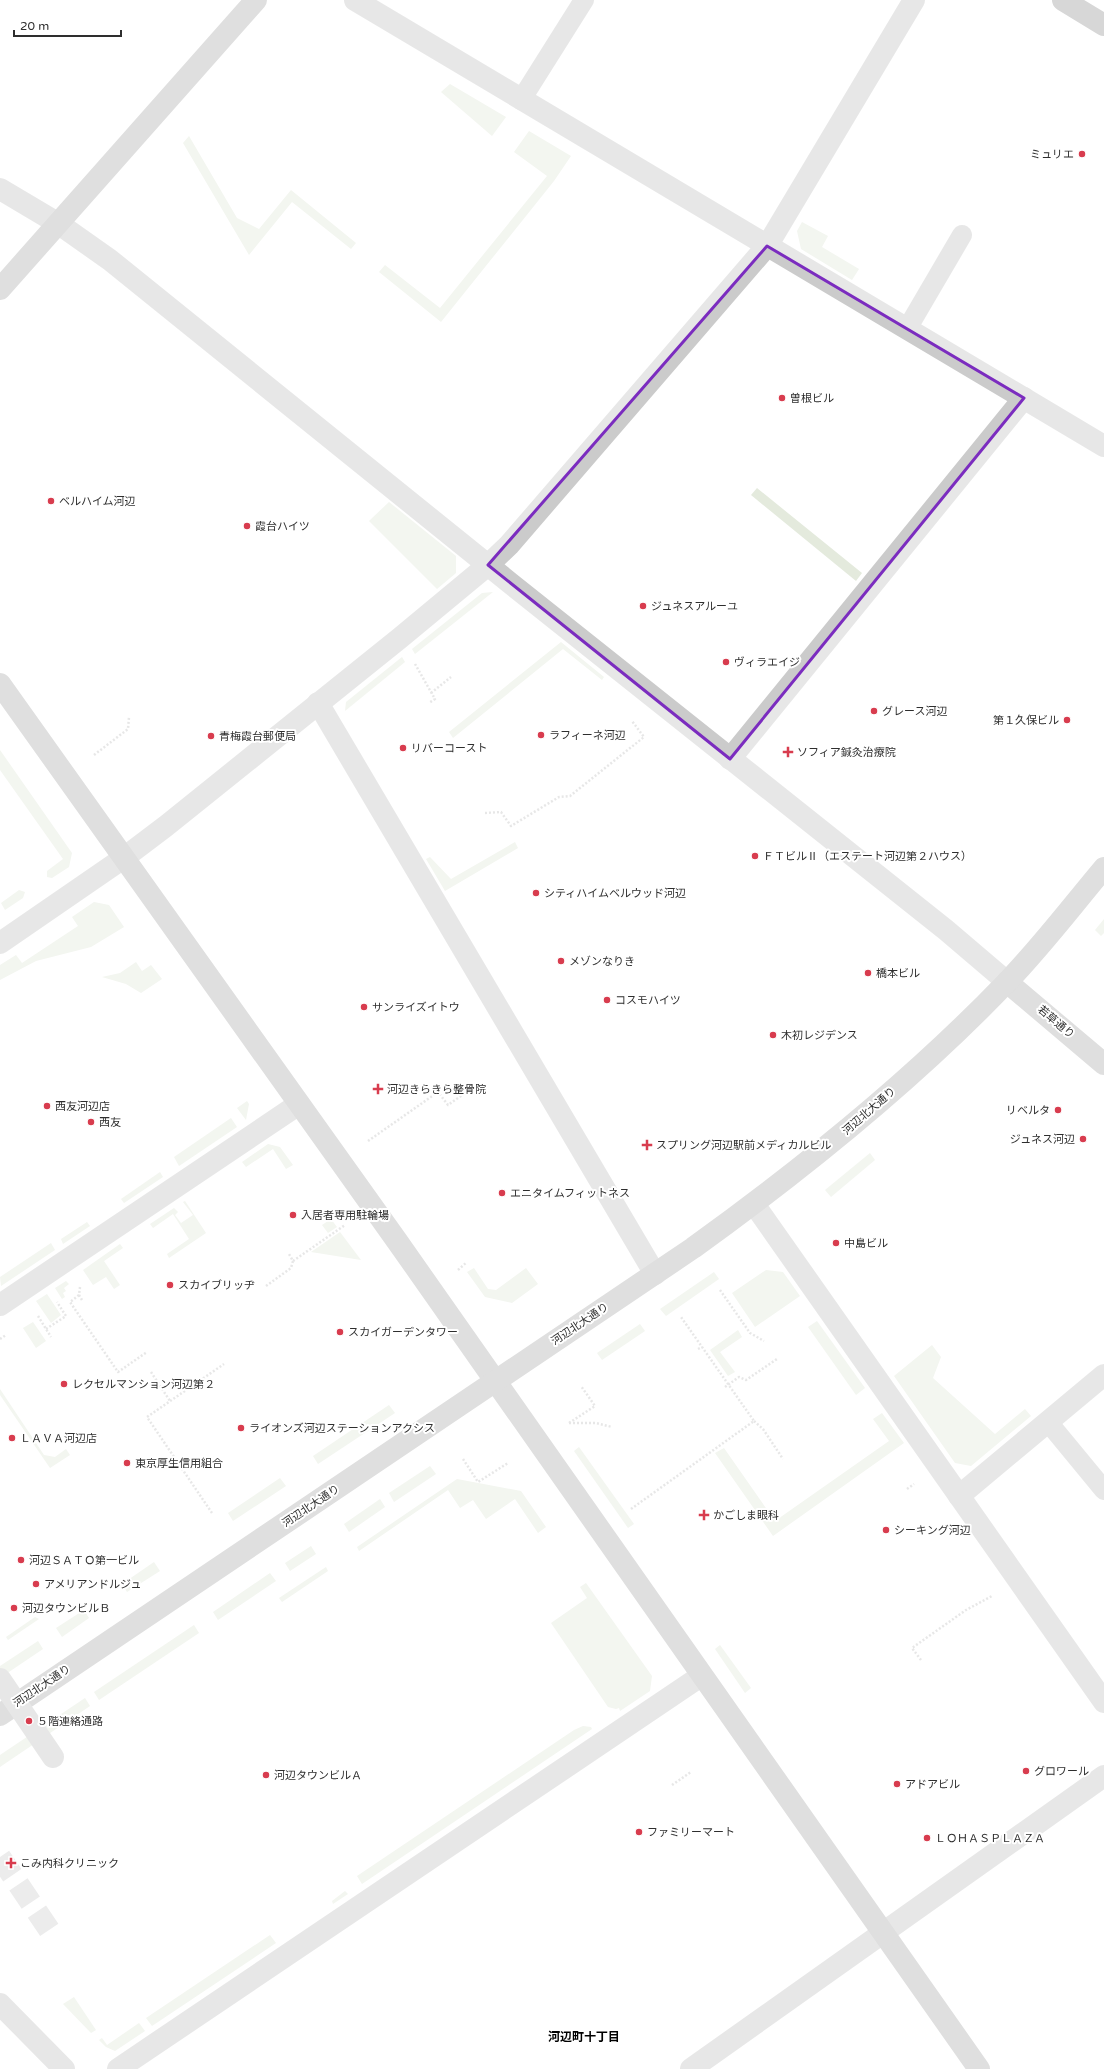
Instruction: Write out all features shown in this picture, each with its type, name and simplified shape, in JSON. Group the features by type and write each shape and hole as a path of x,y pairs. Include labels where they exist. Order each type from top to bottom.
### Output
{"main road":[{"path":"1062,0 1104,25"}],"street":[{"path":"0,289 256,0"},
{"path":"355,0 1104,446"},
{"path":"0,943 125,857 166,826 400,638 488,565 509,545 767,246 914,0"},
{"path":"0,189 59,224 110,260 730,759 940,925 1007,982"},
{"path":"730,759 1024,398"},
{"path":"0,684 125,857 882,1934 979,2069"},
{"path":"318,703 655,1274"},
{"name":"河辺北大通り","path":"0,1715 655,1274 754,1204 829,1145 886,1097 1007,982 1104,868"},
{"name":"若草通り","path":"1007,982 1104,1064"},
{"path":"0,1305 299,1104"},
{"path":"754,1204 1104,1702"},
{"path":"959,1496 1104,1375"},
{"path":"118,2069 701,1676"},
{"path":"0,1679 53,1757"},
{"path":"691,2069 1104,1776"},
{"path":"0,2004 64,2069"}],"lane":[{"path":"521,100 584,0"},
{"path":"907,329 962,234"},
{"path":"1048,1422 1104,1490"}],"path":[{"path":"400,638 435,699 429,703"},
{"path":"431,693 452,677"},
{"path":"94,755 128,729 129,717"},
{"path":"485,812 501,812 511,826 559,797 570,796 644,737"},
{"path":"368,1142 438,1092 448,1105 478,1084"},
{"path":"266,1286 291,1268 293,1261 345,1225"},
{"path":"289,1254 293,1261"},
{"path":"458,1270 467,1262"},
{"path":"720,1290 750,1333 764,1341"},
{"path":"79,1295 70,1302 118,1372 147,1352"},
{"path":"46,1329 66,1316"},
{"path":"681,1317 754,1421 763,1429 783,1459"},
{"path":"698,1349 702,1347"},
{"path":"725,1387 739,1377 746,1380 777,1359"},
{"path":"212,1513 146,1417 224,1364"},
{"path":"151,1372 170,1401"},
{"path":"581,1386 595,1406 569,1423 596,1423 612,1427"},
{"path":"630,1509 754,1421"},
{"path":"463,1459 478,1482 508,1463"},
{"path":"921,1660 912,1648 966,1610 994,1594"},
{"path":"672,1785 690,1772"}],"highlighted area":[{"path":"767,246 1024,398 730,759 488,565"}],"shaded area":[{"path":"450,84 506,117 492,136 441,92"},
{"path":"529,131 571,156 554,181 441,322 379,272 385,265 440,308 547,176 514,152"},
{"path":"189,136 237,218 259,229 291,190 356,243 351,249 292,202 249,255 183,143"},
{"path":"802,222 828,236 822,247 859,269 852,280 801,249 797,231"},
{"path":"757,488 862,573 856,581 751,495"},
{"path":"389,502 456,556 456,573 437,589 369,521"},
{"path":"493,592 415,654 412,649 482,593"},
{"path":"561,642 604,677 602,680 563,649 453,738 449,732"},
{"path":"402,657 405,662 345,711 346,702"},
{"path":"0,750 72,853 69,867 52,878 47,877 47,871 63,859 0,770"},
{"path":"515,842 518,848 445,891 426,859 430,857 451,879"},
{"path":"19,890 25,892 23,898 5,910 1,903"},
{"path":"94,902 109,905 124,927 91,947 36,961 0,980 0,965 16,955 22,963 78,926 72,917"},
{"path":"1104,919 1104,933 1101,936 1095,930"},
{"path":"136,962 142,971 151,965 162,979 141,993 126,984 102,977 120,973"},
{"path":"247,1101 249,1104 246,1120 237,1108"},
{"path":"231,1118 237,1127 179,1166 174,1157"},
{"path":"268,1144 280,1147 293,1165 286,1169 273,1149 246,1167 242,1162"},
{"path":"870,1153 875,1160 831,1197 825,1190"},
{"path":"160,1172 163,1177 124,1203 121,1199"},
{"path":"185,1201 206,1233 169,1258 167,1254 189,1239 173,1214 153,1228 150,1224 174,1208 178,1212 175,1215 181,1223 193,1215 183,1202"},
{"path":"331,1219 337,1227 328,1233 322,1225"},
{"path":"87,1222 90,1226 63,1244 61,1239"},
{"path":"340,1232 361,1260 311,1252"},
{"path":"51,1243 55,1250 1,1286 0,1277"},
{"path":"120,1244 123,1248 104,1261 120,1285 114,1289 106,1277 93,1285 83,1270"},
{"path":"474,1268 488,1289 496,1290 526,1268 538,1284 512,1303 485,1297 467,1272"},
{"path":"766,1270 783,1272 800,1296 755,1327 732,1293"},
{"path":"714,1272 719,1279 666,1316 660,1309"},
{"path":"66,1281 69,1284 64,1288 66,1291 63,1293 65,1297 62,1299 55,1288"},
{"path":"47,1294 61,1315 51,1323 36,1301"},
{"path":"817,1321 865,1388 856,1395 808,1327"},
{"path":"33,1322 46,1341 36,1348 23,1328"},
{"path":"640,1324 645,1331 602,1360 597,1353"},
{"path":"738,1330 742,1337 720,1352 735,1372 728,1376 710,1350"},
{"path":"932,1345 941,1357 933,1378 995,1434 1025,1409 1031,1416 971,1466 955,1463 894,1376"},
{"path":"0,1389 44,1455 55,1457 66,1449 70,1455 50,1468 0,1395"},
{"path":"389,1405 395,1413 318,1464 313,1456"},
{"path":"882,1413 904,1443 773,1536 715,1453 724,1448 775,1521 889,1441 873,1419"},
{"path":"579,1447 634,1524 628,1528 574,1451"},
{"path":"430,1466 436,1474 394,1502 389,1493"},
{"path":"280,1478 286,1486 233,1521 228,1513"},
{"path":"457,1479 521,1491 546,1527 538,1533 515,1499 486,1519 473,1500 460,1508 448,1490 359,1551 357,1547"},
{"path":"380,1499 385,1507 349,1532 344,1524"},
{"path":"311,1546 316,1554 290,1571 285,1563"},
{"path":"154,1562 160,1571 127,1592 122,1584"},
{"path":"326,1567 328,1571 282,1602 279,1598"},
{"path":"270,1573 276,1581 218,1620 213,1612"},
{"path":"586,1583 652,1676 650,1691 620,1711 619,1708 616,1709 608,1707 551,1623 587,1598 580,1587"},
{"path":"84,1610 89,1618 62,1637 56,1628"},
{"path":"35,1617 39,1619 8,1640 6,1637"},
{"path":"194,1625 199,1633 99,1700 94,1692"},
{"path":"38,1641 43,1649 0,1678 0,1666"},
{"path":"720,1645 751,1688 745,1693 715,1649"},
{"path":"85,1698 90,1706 0,1767 0,1755"},
{"path":"583,1726 591,1727 592,1729 362,1884 357,1876 574,1730"},
{"path":"345,1891 348,1894 333,1904 332,1901"},
{"path":"270,1935 276,1943 152,2026 146,2018"},
{"path":"74,1997 96,2030 91,2033 63,2004"},
{"path":"139,2023 145,2031 115,2051 106,2047 99,2040 102,2038 107,2045"}],"tunnel":[{"path":"0,1857 52,1934"}],"place":[{"name":"ミュリエ","path":"1082,154"},
{"name":"曽根ビル","path":"782,398"},
{"name":"ベルハイム河辺","path":"51,501"},
{"name":"霞台ハイツ","path":"247,526"},
{"name":"ジュネスアルーユ","path":"643,606"},
{"name":"ヴィラエイジ","path":"726,662"},
{"name":"グレース河辺","path":"874,711"},
{"name":"第１久保ビル","path":"1067,720"},
{"name":"ラフィーネ河辺","path":"541,735"},
{"name":"青梅霞台郵便局","path":"211,736"},
{"name":"リバーコースト","path":"403,748"},
{"name":"ソフィア鍼灸治療院","path":"788,752"},
{"name":"ＦＴビルⅡ（エステート河辺第２ハウス）","path":"755,856"},
{"name":"シティハイムベルウッド河辺","path":"536,893"},
{"name":"メゾンなりき","path":"561,961"},
{"name":"橋本ビル","path":"868,973"},
{"name":"コスモハイツ","path":"607,1000"},
{"name":"サンライズイトウ","path":"364,1007"},
{"name":"木初レジデンス","path":"773,1035"},
{"name":"河辺きらきら整骨院","path":"378,1089"},
{"name":"西友河辺店","path":"47,1106"},
{"name":"リベルタ","path":"1058,1110"},
{"name":"西友","path":"91,1122"},
{"name":"ジュネス河辺","path":"1083,1139"},
{"name":"スプリング河辺駅前メディカルビル","path":"647,1145"},
{"name":"エニタイムフィットネス","path":"502,1193"},
{"name":"入居者専用駐輪場","path":"293,1215"},
{"name":"中島ビル","path":"836,1243"},
{"name":"スカイブリッヂ","path":"170,1285"},
{"name":"スカイガーデンタワー","path":"340,1332"},
{"name":"レクセルマンション河辺第２","path":"64,1384"},
{"name":"ライオンズ河辺ステーションアクシス","path":"241,1428"},
{"name":"ＬＡＶＡ河辺店","path":"12,1438"},
{"name":"東京厚生信用組合","path":"127,1463"},
{"name":"かごしま眼科","path":"704,1515"},
{"name":"シーキング河辺","path":"886,1530"},
{"name":"河辺ＳＡＴＯ第一ビル","path":"21,1560"},
{"name":"アメリアンドルジュ","path":"36,1584"},
{"name":"河辺タウンビルＢ","path":"14,1608"},
{"name":"５階連絡通路","path":"29,1721"},
{"name":"グロワール","path":"1026,1771"},
{"name":"河辺タウンビルＡ","path":"266,1775"},
{"name":"アドアビル","path":"897,1784"},
{"name":"ファミリーマート","path":"639,1832"},
{"name":"ＬＯＨＡＳＰＬＡＺＡ","path":"927,1838"},
{"name":"こみ内科クリニック","path":"11,1863"}],"district":[{"name":"河辺町十丁目","path":"584,2037"}]}
